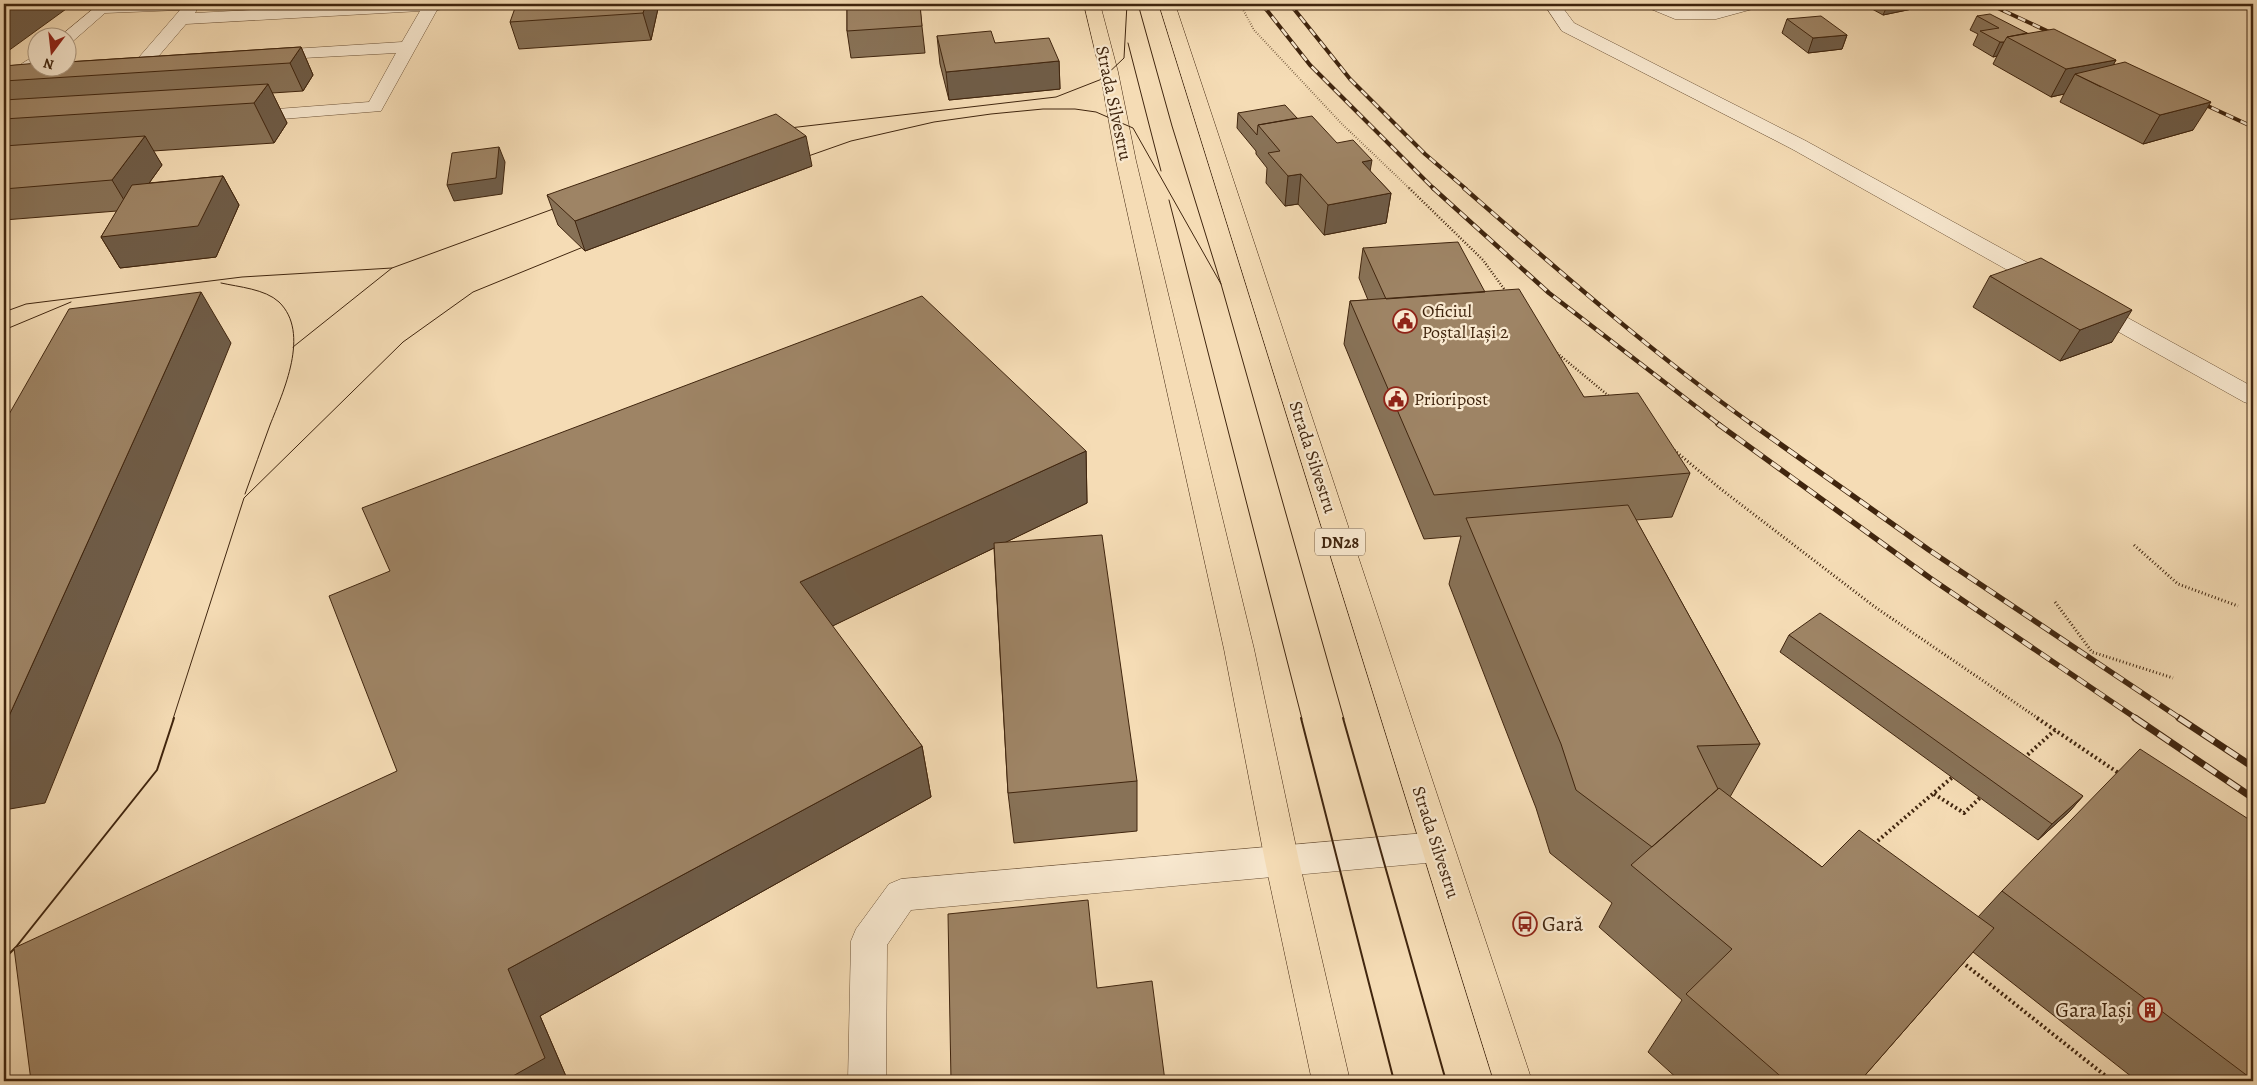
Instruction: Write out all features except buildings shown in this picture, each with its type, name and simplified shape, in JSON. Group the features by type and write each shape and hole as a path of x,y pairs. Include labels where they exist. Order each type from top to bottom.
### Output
{"main road":[{"name":"Strada Silvestru","path":"1092,4 1109,72 1126,161 1236,639 1282,861 1331,1081"},
{"name":"Strada Silvestru","path":"1167,4 1513,1081"}],"lane":[{"path":"181,19 453,4"},
{"path":"1552,4 1568,27 1799,145 2253,397"},
{"path":"1652,4 1675,14 1716,14 1754,4"},
{"path":"78,28 103,6 193,5 139,68 102,71"},
{"path":"228,117 375,107 431,5"},
{"path":"252,56 408,47"},
{"path":"144,62 164,61"},
{"path":"866,1081 869,941 901,895 1437,847"}],"path":[{"path":"1240,4 1254,30 1341,123 1483,260 1510,297"},
{"path":"1550,348 1617,403"},
{"path":"1670,447 1722,490 1875,607 2121,774"},
{"path":"2134,545 2178,584 2238,606"},
{"path":"2055,602 2092,652 2173,678"},
{"path":"2020,762 2055,730"},
{"path":"1867,850 1957,773"},
{"path":"1934,794 1964,813 1985,794"},
{"path":"1959,960 2112,1081"}],"tram line":[{"path":"781,129 1056,97 1102,79 1124,58 1127,4"},
{"path":"1138,4 1172,126 1221,284"},
{"path":"1128,43 1161,171"},
{"path":"797,160 851,141 934,122 1043,109 1075,109 1096,112 1133,128 1221,284"},
{"path":"1169,200 1302,719"},
{"path":"392,268 564,205"},
{"path":"173,719 244,498 403,342 473,292 593,243"},
{"path":"4,312 26,304 242,277 392,268"},
{"path":"294,346 392,268"},
{"path":"221,283 252,289 267,294 279,302 288,315 293,330 294,346"},
{"path":"1221,284 1344,719"},
{"path":"4,330 71,302"},
{"path":"245,494 287,380 294,346"},
{"path":"4,959 16,947 157,770 174,718"},
{"path":"1301,718 1394,1081"},
{"path":"1343,718 1446,1081"}],"railway":[{"path":"1262,4 1310,65 1433,188"},
{"path":"1290,4 1350,79 1425,154 1466,189"},
{"path":"1989,4 2058,36"},
{"path":"2197,101 2253,127"},
{"path":"1433,188 1549,293 1720,425"},
{"path":"1464,188 1642,340 1715,398 1753,425"},
{"path":"1718,424 1930,578 2137,719"},
{"path":"1752,424 1929,550 2181,719"},
{"path":"2135,718 2253,798"},
{"path":"2179,718 2253,767"}],"place":[{"name":"Oficiul Poștal Iași 2","path":"1405,321"},
{"name":"Prioripost","path":"1396,399"},
{"name":"Gară","path":"1525,924"},
{"name":"Gara Iași","path":"2150,1010"}]}
